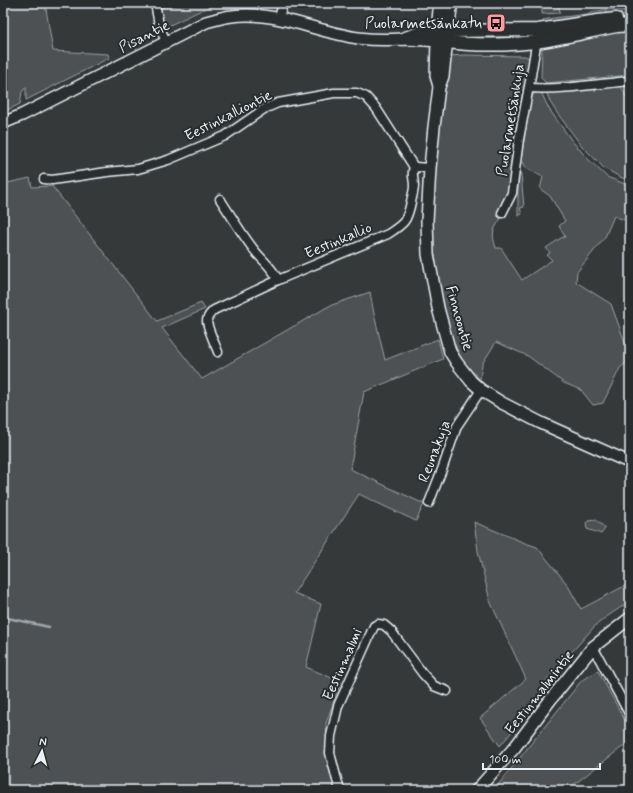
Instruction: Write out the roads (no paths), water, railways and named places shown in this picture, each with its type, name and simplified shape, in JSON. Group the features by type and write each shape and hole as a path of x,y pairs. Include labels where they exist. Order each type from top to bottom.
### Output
{"main road":[{"name":"Finnoontie","path":"440,3 443,37"},
{"name":"Finnoontie","path":"443,37 451,3"},
{"path":"443,37 496,31 538,30 598,21 630,19"},
{"path":"443,37 462,44 537,42 617,26 630,25"}],"street":[{"path":"155,3 159,25 166,42"},
{"path":"279,18 283,3"},
{"name":"Pisantie","path":"3,123 22,115 206,22 227,17 239,15 260,15 279,18 356,38 373,40 443,37"},
{"name":"Puolarmetsänkuja","path":"502,213 512,193 519,139 538,30"},
{"name":"Finnoontie","path":"443,37 436,76 439,87 430,168 427,221 428,254 438,308 450,352 462,371 481,390 502,403 542,423 628,463"},
{"path":"529,88 543,89 630,81"},
{"name":"Eestinkalliontie","path":"44,179 52,180 138,169 168,160 225,136 264,109 278,103 334,93 357,94 366,97 376,108 414,167"},
{"path":"414,167 430,168"},
{"name":"Eestinkallio","path":"218,352 207,320 209,315 214,310 278,280 388,234 397,228 408,216 414,185 412,172 414,167"},
{"path":"220,199 247,240 275,273 278,280"},
{"name":"Reunakuja","path":"429,503 457,426 481,390"},
{"name":"Eestinmalmintie","path":"477,790 515,746 593,647 630,618"},
{"name":"Eestinmalmi","path":"340,790 330,753 331,736 338,706 374,626 378,624 384,625 391,631 423,674 434,686 447,691"},
{"path":"593,647 630,715"}],"waterway":[{"path":"3,617 49,627"}],"place":[{"name":"Puolarmetsänkatu","path":"496,23"}]}
